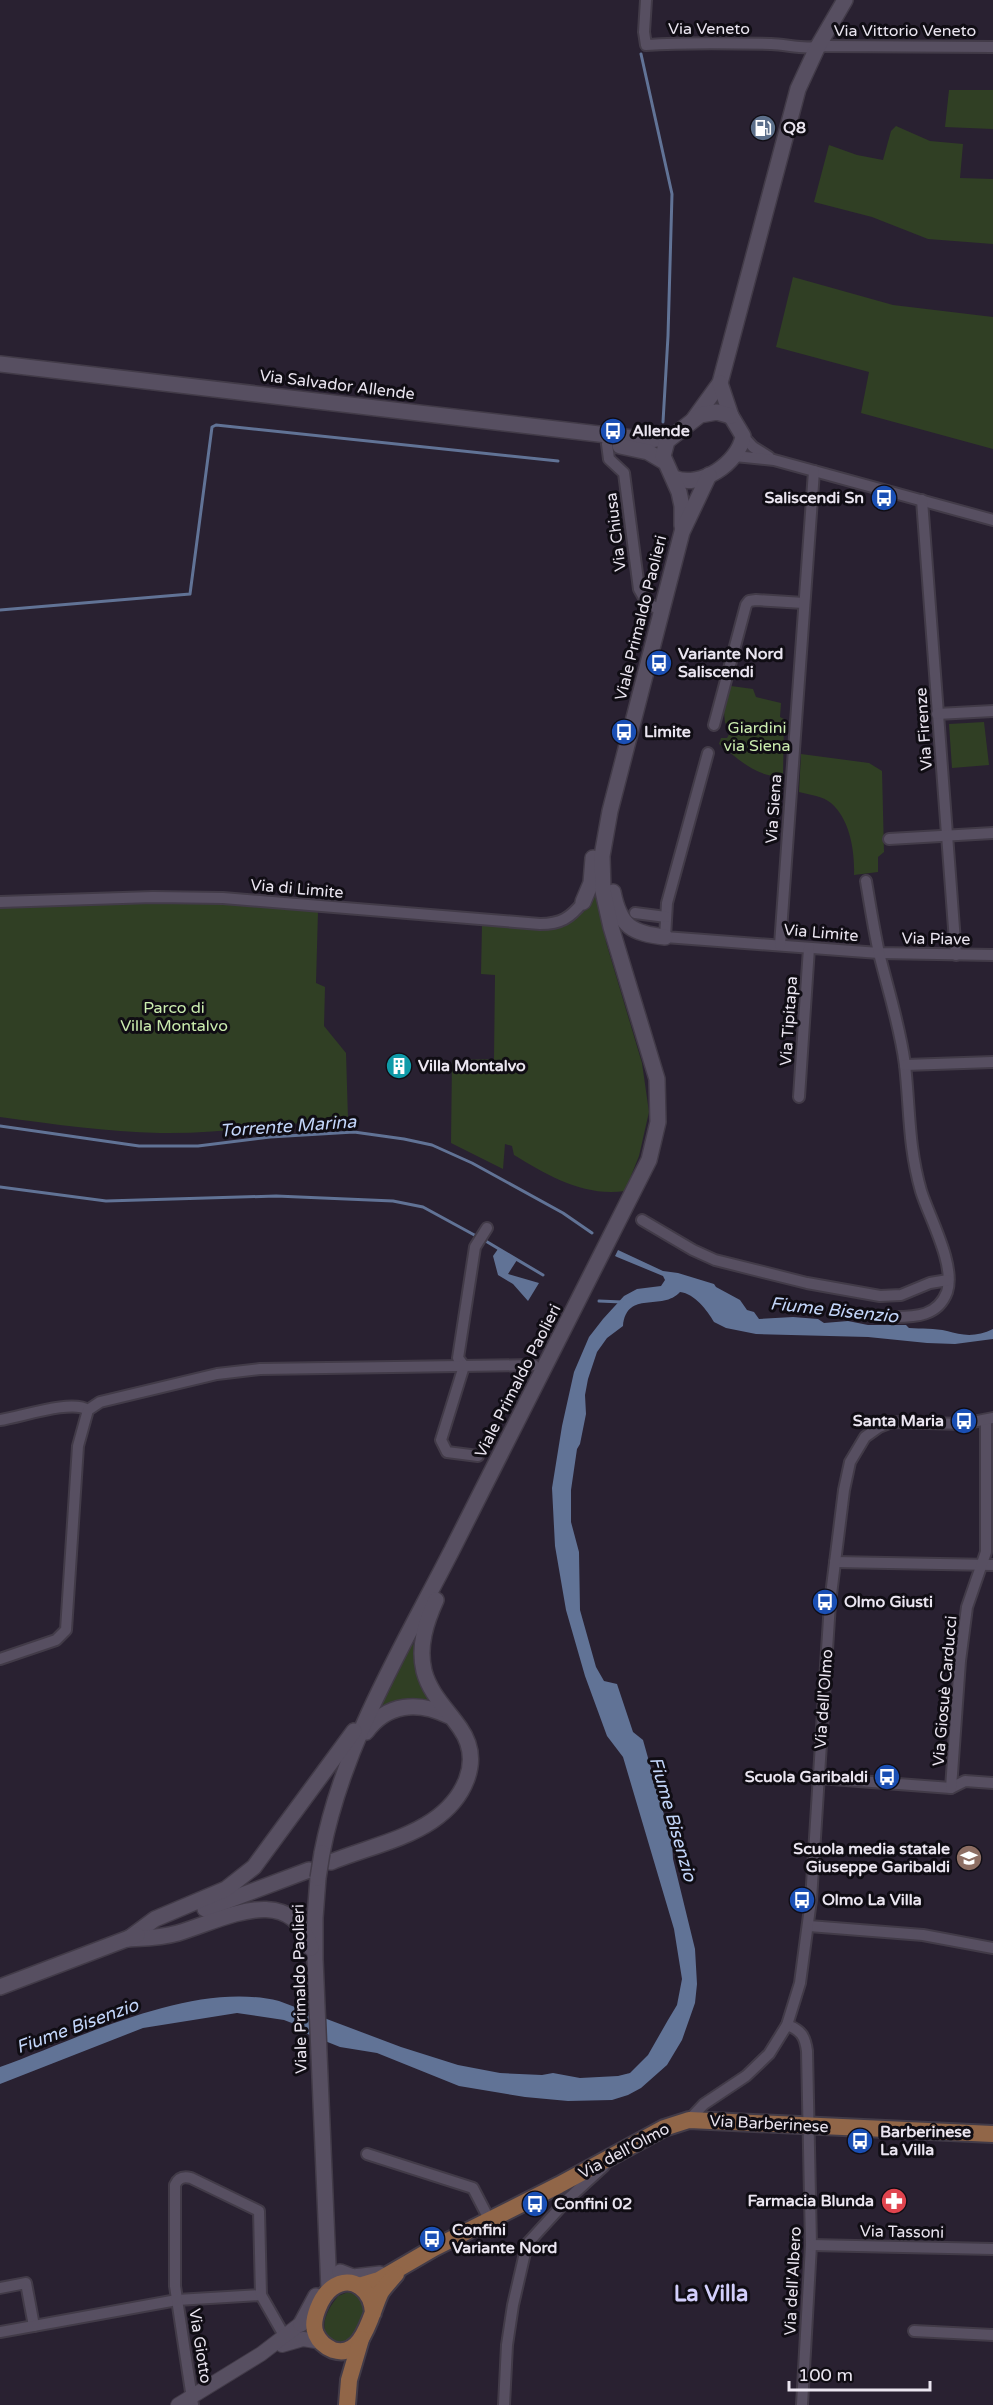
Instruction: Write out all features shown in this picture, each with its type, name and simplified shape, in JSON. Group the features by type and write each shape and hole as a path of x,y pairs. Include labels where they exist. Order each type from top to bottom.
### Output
{"main road":[{"path":"694,418 720,383 798,89 817,48 845,0"},
{"name":"Via Salvador Allende","path":"0,364 650,440 670,436"},
{"name":"Via Salvador Allende","path":"0,373 607,444 648,452 665,462"},
{"path":"720,383 731,416 742,436 735,456"},
{"path":"665,462 664,449 670,436 694,418 710,412 721,412 731,416"},
{"name":"Viale Primaldo Paolieri","path":"674,478 691,482 701,480 735,456"},
{"name":"Viale Primaldo Paolieri","path":"665,462 674,478 682,506 682,532"},
{"name":"Viale Primaldo Paolieri","path":"329,2290 315,1965 314,1874 326,1858 335,1797 349,1756 649,1160 658,1122 657,1079 611,927 602,880 605,832 682,532 709,475"},
{"path":"583,902 591,883 595,834 606,792 621,768"},
{"path":"621,768 622,789 611,864 614,896 620,913 630,928 642,934 665,937"},
{"path":"326,1858 422,1827 442,1813 457,1798 468,1776 471,1754 465,1735 432,1692 424,1672 422,1653 426,1627 452,1564 462,1530"},
{"path":"128,1939 155,1919 226,1889 254,1867 375,1702"},
{"path":"349,1756 374,1722 393,1710 419,1706 452,1718"},
{"path":"0,1987 128,1939 314,1874"},
{"path":"128,1939 162,1937 242,1912 270,1910 284,1914 300,1925 308,1936 315,1965"},
{"name":"Via Barberinese","path":"689,2120 993,2134"},
{"name":"Via dell'Olmo","path":"356,2285 379,2280 489,2220 563,2192 615,2154 664,2128 689,2120"},
{"path":"302,2324 321,2285 327,2243"},
{"name":"Viale Primaldo Paolieri","path":"327,2243 333,2261 340,2272 356,2285"},
{"path":"340,2272 353,2277 364,2277 398,2268"},
{"path":"347,2405 349,2380 361,2339 384,2288 398,2268"},
{"path":"349,2380 343,2360 327,2346 314,2328 319,2309 329,2290 338,2285 356,2285 371,2298 373,2313"},
{"path":"327,2346 349,2350 361,2339"}],"street":[{"name":"Via Veneto","path":"646,0 644,33 646,45 686,42 817,48"},
{"name":"Via Vittorio Veneto","path":"817,48 826,46 993,47"},
{"path":"742,436 753,447 774,460"},
{"name":"Via Chiusa","path":"607,444 609,459 624,473 639,589 647,603 662,611"},
{"path":"735,456 774,460 993,520"},
{"name":"Via Siena","path":"780,945 814,471"},
{"name":"Via Firenze","path":"922,500 956,955"},
{"path":"714,725 744,611 749,601 804,603"},
{"path":"938,714 993,711"},
{"path":"665,937 667,903 708,753"},
{"path":"889,839 993,833"},
{"path":"866,881 879,953"},
{"name":"Via di Limite","path":"0,902 153,897 223,898 557,924 572,916 583,902"},
{"path":"635,913 666,917"},
{"name":"Via Limite","path":"665,937 879,953 896,1012 905,1065 908,1128 915,1166 922,1193 944,1251 948,1280"},
{"name":"Via Tipitapa","path":"799,1097 809,948"},
{"name":"Via Piave","path":"879,953 993,955"},
{"path":"905,1065 993,1062"},
{"path":"642,1220 716,1260 807,1283 880,1296 901,1295 930,1283 948,1280 947,1291 937,1307 921,1316 894,1317"},
{"path":"464,1366 458,1358 475,1247 487,1228"},
{"path":"0,1659 56,1640 66,1630 78,1446 88,1410 100,1402 218,1374 260,1369 534,1365"},
{"path":"464,1366 441,1440 447,1452 478,1456"},
{"path":"0,1420 69,1407 82,1406 88,1410"},
{"name":"Via dell'Olmo","path":"689,2120 704,2104 733,2087 769,2054 787,2025 800,1983 809,1926 835,1562 846,1478 856,1450 869,1434 892,1422 956,1424 990,1419"},
{"name":"Via Giosuè Carducci","path":"951,1788 960,1660 968,1607 987,1564 990,1419"},
{"path":"835,1562 987,1564"},
{"path":"819,1778 951,1788 965,1781 993,1783"},
{"path":"809,1926 923,1935 993,1948"},
{"name":"Via dell'Albero","path":"787,2025 799,2031 805,2040 810,2127 811,2245 802,2405"},
{"path":"367,2154 473,2188 489,2220"},
{"name":"Via Giotto","path":"193,2401 177,2300 175,2185 183,2177 191,2178 259,2211 261,2295"},
{"path":"504,2405 507,2345 513,2305 527,2244 563,2192"},
{"name":"Via Tassoni","path":"811,2245 993,2249"},
{"path":"0,2288 26,2283 34,2326"},
{"path":"0,2332 177,2300 261,2295 285,2337"},
{"path":"178,2405 193,2401 285,2337 319,2309"},
{"path":"914,2331 993,2336"},
{"path":"261,2354 294,2340 303,2339 327,2346"}],"green space":[{"path":"949,90 993,90 993,129 945,127"},
{"path":"896,126 930,141 963,144 960,178 993,179 993,244 928,239 872,217 814,202 829,145 857,155 883,160 891,131"},
{"path":"793,277 893,305 993,317 993,449 861,413 869,372 776,347"},
{"name":"Giardini via Siena","path":"731,686 753,689 756,697 781,703 780,717 784,719 783,776 773,776 756,771 719,744 721,738 727,738 731,731 730,726 725,723 724,712"},
{"path":"984,722 989,765 952,768 949,724"},
{"path":"801,754 869,763 882,771 884,852 878,857 878,872 854,875 854,856 843,818 831,803 799,792"},
{"path":"595,893 605,928 606,942 642,1063 649,1112 639,1156 625,1191 595,1191 566,1183 514,1155 512,1146 505,1144 503,1169 451,1143 452,1060 507,1059 494,1059 495,975 481,974 482,924 559,925"},
{"name":"Parco di Villa Montalvo","path":"223,902 318,911 316,983 325,987 324,1026 346,1053 348,1119 231,1130 160,1133 60,1125 0,1117 0,907"},
{"path":"414,1644 434,1703 380,1708 411,1646"},
{"path":"348,2292 359,2296 366,2308 359,2329 352,2338 341,2342 332,2341 325,2330 325,2319 338,2296"}],"water":[{"path":"498,1249 517,1260 508,1274 539,1283 528,1301 513,1284 498,1275 493,1256"},
{"name":"Fiume Bisenzio","path":"618,1250 663,1271 714,1284 740,1300 747,1310 754,1312 759,1319 793,1317 818,1319 824,1323 848,1321 868,1325 906,1325 909,1328 938,1329 964,1335 993,1329 993,1339 955,1344 868,1337 756,1334 726,1328 714,1322 696,1299 680,1292 664,1301 638,1304 631,1308 623,1326 607,1338 597,1352 585,1395 586,1414 577,1449 571,1490 571,1522 579,1552 580,1610 596,1667 604,1681 617,1684 633,1732 643,1740 672,1843 673,1859 695,1949 697,1984 695,2003 682,2040 667,2065 641,2088 612,2100 568,2101 525,2097 459,2086 377,2053 340,2047 305,2033 297,2025 284,2020 237,2013 143,2028 0,2084 0,2067 137,2015 210,1998 245,1997 279,2001 401,2047 458,2065 500,2073 542,2075 553,2073 580,2078 618,2076 630,2073 648,2055 677,2005 682,1979 674,1929 623,1757 607,1736 585,1676 566,1610 555,1546 552,1488 574,1372 589,1337 624,1296 637,1289 661,1286 665,1280 663,1276 615,1256"}],"waterway":[{"path":"641,54 672,194 663,422"},
{"path":"0,610 190,594 212,427 216,425 558,461"},
{"name":"Torrente Marina","path":"0,1126 139,1146 198,1146 270,1137 354,1132 404,1139 432,1145 472,1163 563,1213 592,1233"},
{"path":"0,1187 106,1201 276,1196 393,1201 423,1207 478,1237"},
{"path":"484,1240 543,1275"},
{"path":"599,1301 622,1302"}],"place":[{"name":"Q8","path":"763,128"},
{"name":"Allende","path":"613,431"},
{"name":"Saliscendi Sn","path":"884,498"},
{"name":"Variante Nord Saliscendi","path":"659,663"},
{"name":"Limite","path":"624,732"},
{"name":"Villa Montalvo","path":"399,1066"},
{"name":"Santa Maria","path":"964,1421"},
{"name":"Olmo Giusti","path":"825,1602"},
{"name":"Scuola Garibaldi","path":"887,1777"},
{"name":"Scuola media statale Giuseppe Garibaldi","path":"969,1858"},
{"name":"Olmo La Villa","path":"802,1900"},
{"name":"Barberinese La Villa","path":"860,2141"},
{"name":"Farmacia Blunda","path":"894,2201"},
{"name":"Confini 02","path":"535,2204"},
{"name":"Confini Variante Nord","path":"432,2239"}],"district":[{"name":"La Villa","path":"711,2294"}]}
